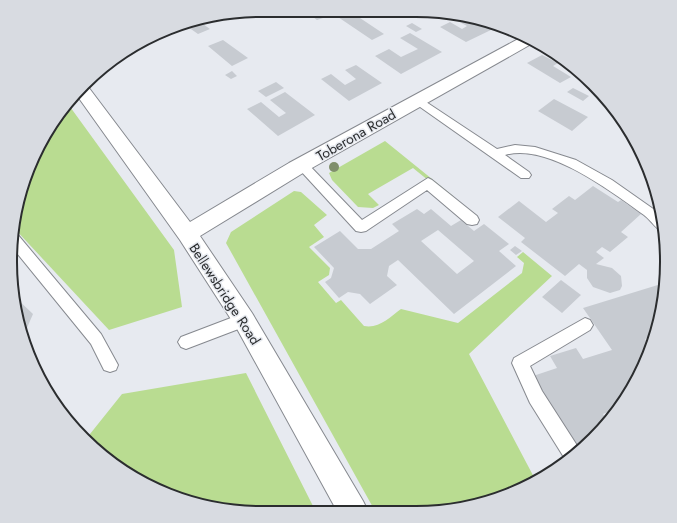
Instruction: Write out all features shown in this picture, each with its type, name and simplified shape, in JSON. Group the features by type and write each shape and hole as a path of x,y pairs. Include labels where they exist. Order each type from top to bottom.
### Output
{"street":[{"name":"Toberona Road","path":"187,234 302,165 524,42"},
{"name":"Bellewsbridge Road","path":"84,94 187,234 244,320 350,506"}],"lane":[{"path":"417,100 524,175"},
{"path":"495,154 514,149 542,152 580,167 655,216"},
{"path":"302,165 361,227 428,183 472,220"},
{"path":"18,245 96,339 110,364"},
{"path":"186,342 244,320"},
{"path":"570,451 536,397 520,363 586,325"}],"green space":[{"path":"71,109 174,250 182,307 109,330 19,233 25,198 42,153 58,126"},
{"path":"385,141 453,196 450,198 413,168 368,194 379,205 373,208 358,207 332,180 329,173"},
{"path":"294,191 301,192 327,215 314,225 324,237 309,247 330,268 329,275 318,282 336,303 341,300 364,326 375,326 388,319 401,309 458,323 522,273 524,263 517,257 523,252 552,276 469,354 533,476 524,481 479,498 447,504 372,506 226,243 231,232"},
{"path":"246,373 313,506 262,506 230,504 198,498 153,481 139,473 100,445 90,435 122,394"}],"building":[{"path":"313,17 323,18 317,20"},
{"path":"338,17 358,17 384,34 372,40"},
{"path":"457,21 492,29 466,42 440,27 450,22 462,29 467,26"},
{"path":"412,23 422,29 416,32 406,26"},
{"path":"203,24 210,29 198,34 189,28"},
{"path":"410,33 442,52 401,74 375,56 389,49 401,57 418,49 400,38"},
{"path":"223,40 248,58 232,66 208,46"},
{"path":"542,55 557,62 558,63 553,66 571,77 560,83 527,63"},
{"path":"356,65 382,83 349,101 321,79 331,74 345,85 356,79 345,70"},
{"path":"232,71 237,76 231,79 225,75"},
{"path":"276,82 284,88 266,97 258,91"},
{"path":"573,88 589,96 583,101 567,92"},
{"path":"285,92 315,115 278,136 247,109 261,102 279,117 286,113 270,100"},
{"path":"554,99 588,117 572,131 538,111"},
{"path":"593,186 618,202 621,200 641,214 621,232 628,237 610,252 602,247 596,252 604,258 596,264 612,268 621,276 622,286 620,290 610,293 593,287 587,278 587,270 579,264 565,276 521,242 525,238 498,217 519,201 546,222 558,213 552,209 569,196 575,200"},
{"path":"417,209 424,214 431,209 451,226 461,220 474,231 484,224 509,244 499,251 516,266 454,314 398,260 389,266 387,276 397,285 370,304 360,294 348,292 339,298 325,282 331,278 334,268 314,247 340,231 358,249 371,249 399,231 392,224","holes":["438,230 474,261 457,274 421,241"]},
{"path":"515,246 522,251 516,255 510,250"},
{"path":"561,280 581,295 562,313 542,297"},
{"path":"659,285 652,325 648,338 645,339 647,341 635,370 619,397 607,412 603,414 604,416 599,423 580,442 572,445 533,376 557,368 550,356 576,348 583,359 612,350 583,308"},
{"path":"21,302 33,314 26,329"}]}
